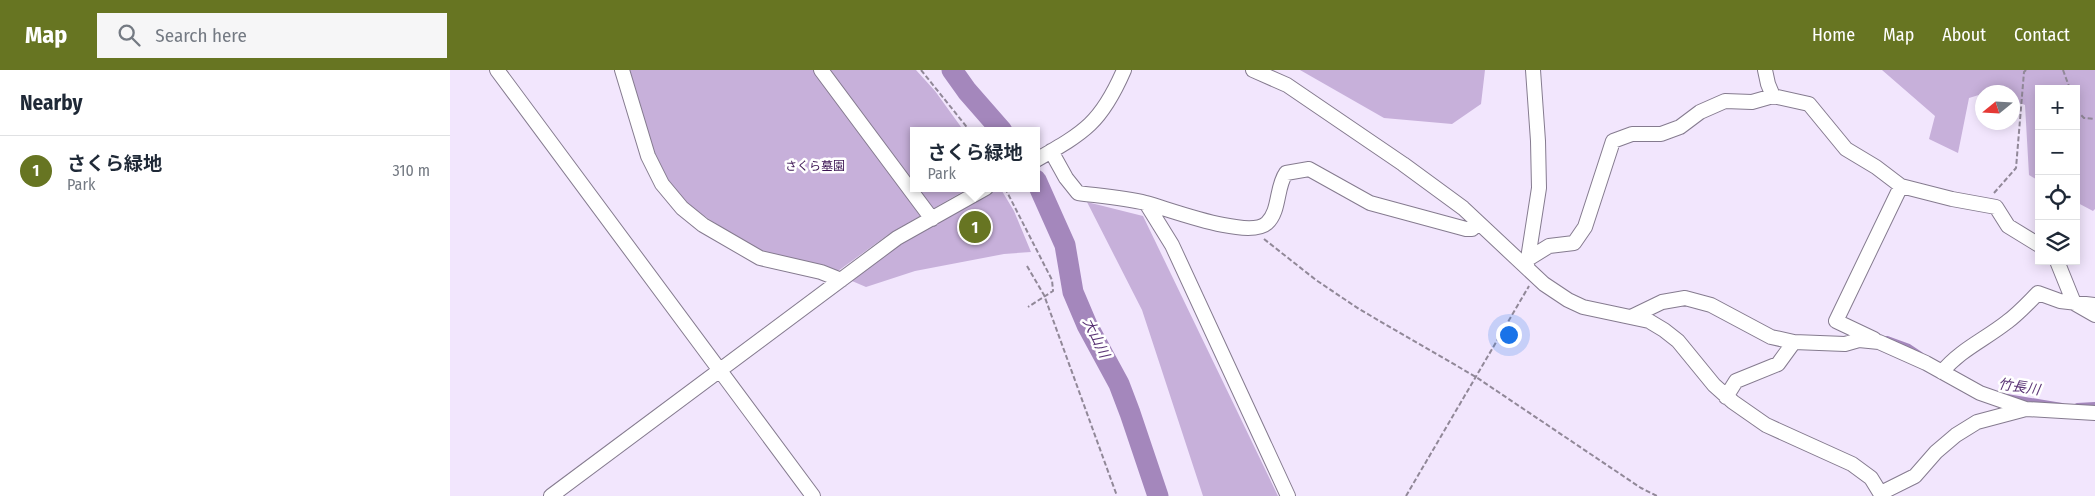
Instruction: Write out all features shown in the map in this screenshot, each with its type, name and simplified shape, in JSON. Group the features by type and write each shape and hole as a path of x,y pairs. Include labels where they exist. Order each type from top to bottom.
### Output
{"street":[{"path":"497,70 812,496"},
{"path":"622,70 648,156 662,184 682,208 703,225 760,258 821,272 841,280"},
{"path":"821,70 910,189"},
{"path":"1124,70 1107,106 1097,118 1082,132 1045,155 1078,193 1146,203 1203,220 1251,228 1267,223 1273,215 1282,179 1286,174 1309,169 1370,203 1466,229 1472,229 1478,222"},
{"path":"1253,70 1287,85 1338,118 1463,208 1556,293 1583,307 1633,316 1649,321 1664,330 1678,341 1726,397 1766,425 1852,464 1870,478 1882,495 1915,476 1936,452 1970,426 1977,422 2026,409"},
{"path":"1530,268 1538,188 1538,141 1533,70"},
{"path":"1766,70 1773,96"},
{"path":"1530,268 1549,246 1574,243 1586,227 1613,141 1632,134 1661,134 1668,132 1680,127 1700,112 1725,100 1752,102 1773,96 1809,104 1846,149 1876,166 1901,186 1983,206 1996,207 2008,226 2035,243"},
{"path":"1901,186 1836,321 1942,372 1980,394 2026,409 2095,413"},
{"path":"912,192 932,218"},
{"path":"551,496 897,238 979,192"},
{"path":"1146,203 1172,245 1288,496"},
{"path":"2059,265 2074,303 2095,315"},
{"path":"1942,372 1966,348 2008,322 2038,293 2060,301 2095,305"},
{"path":"1633,316 1662,302 1685,298 1711,306 1771,337 1794,342 1845,344 1859,340 1879,342"},
{"path":"1726,397 1736,381 1778,364 1794,342"}],"path":[{"path":"921,70 967,127"},
{"path":"1983,206 2016,168 2024,72 2026,70"},
{"path":"2063,70 2069,85"},
{"path":"2080,114 2084,118 2095,120"},
{"path":"1007,192 1052,280 1053,291 1028,307"},
{"path":"1251,228 1316,280 1359,309 1476,377 1642,488 1657,496"},
{"path":"1027,266 1045,297 1117,496"},
{"path":"1406,496 1476,377 1530,268"}],"green space":[{"name":"さくら墓園","path":"627,70 916,70 935,91 961,127 910,127 910,192 962,192 889,234 838,271 761,253 689,206 669,183 655,158"},
{"path":"1300,70 1485,70 1481,104 1452,124 1384,118"},
{"path":"1882,70 2095,70 2095,209 2093,211 2080,204 2080,85 2035,85 2035,179 2029,175 2025,105 2020,103 2020,85 1975,85 1975,96 1969,98 1958,153 1929,139 1935,116"},
{"path":"991,192 1003,192 1014,211 1031,252 1004,254 915,271 866,287 852,281 901,243"},
{"path":"1087,202 1143,216 1278,496 1203,496 1142,310"}],"waterway":[{"name":"大山川","path":"952,70 967,91 998,127"},
{"name":"大山川","path":"1040,189 1065,245 1073,292 1087,325 1119,384 1158,496"},
{"name":"竹長川","path":"1887,338 1909,346 1921,354"},
{"name":"竹長川","path":"2007,396 2062,405"},
{"name":"竹長川","path":"2077,405 2095,404"}],"place":[{"name":"さくら緑地","path":"975,227"}]}
